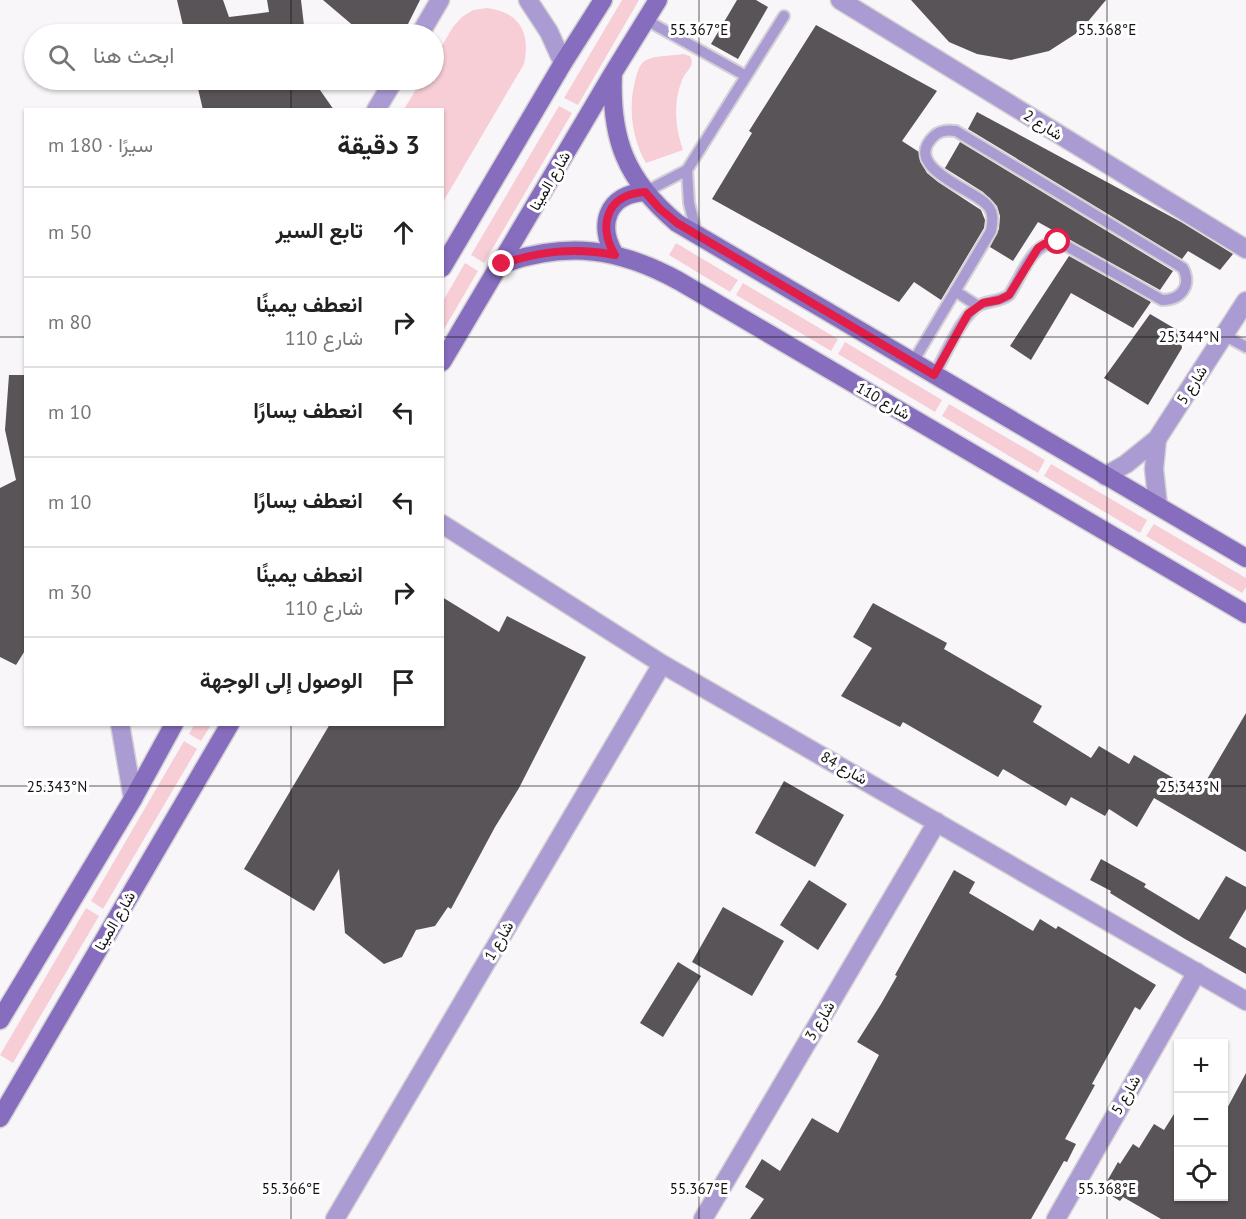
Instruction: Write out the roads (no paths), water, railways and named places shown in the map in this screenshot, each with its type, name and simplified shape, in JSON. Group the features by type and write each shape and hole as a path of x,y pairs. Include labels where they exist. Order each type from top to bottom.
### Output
{"main road":[{"path":"444,265 563,63 603,0"},
{"name":"شارع المينا","path":"444,359 658,0"},
{"path":"613,74 611,102 614,126 621,149 645,192 677,223 1246,558"},
{"path":"615,255 605,232 605,224 611,210 622,198 636,192 645,192"},
{"name":"شارع 110","path":"502,264 524,256 569,250 592,250 646,264 679,281 1246,614"},
{"path":"0,1020 133,799 173,726"},
{"name":"شارع المينا","path":"0,1118 229,726"}],"street":[{"path":"426,24 440,0"},
{"path":"528,0 549,32 563,63"},
{"name":"شارع 2","path":"840,0 1246,249"},
{"path":"377,108 388,90"},
{"name":"شارع 5","path":"1105,476 1126,464 1157,439 1246,301"},
{"name":"شارع 5","path":"1157,439 1154,481 1158,507"},
{"name":"شارع 84","path":"444,527 662,664 1246,1001"},
{"name":"شارع 1","path":"335,1219 662,664"},
{"path":"120,726 133,799"},
{"name":"شارع 3","path":"708,1217 937,822"},
{"name":"شارع 5","path":"1059,1218 1197,972"}],"lane":[{"path":"645,192 687,170 784,16"},
{"path":"646,20 746,76"},
{"path":"913,362 991,231 993,221 991,212 985,203 940,175 932,169 928,161 929,144 934,136 948,130 956,131 1183,268 1186,275 1185,290 1178,297 1162,300 1065,245 1051,242 1038,248 1009,295 978,306 964,320 934,375"},
{"path":"687,170 689,203 697,235"},
{"path":"955,291 978,306"},
{"path":"1224,335 1246,346"}]}
